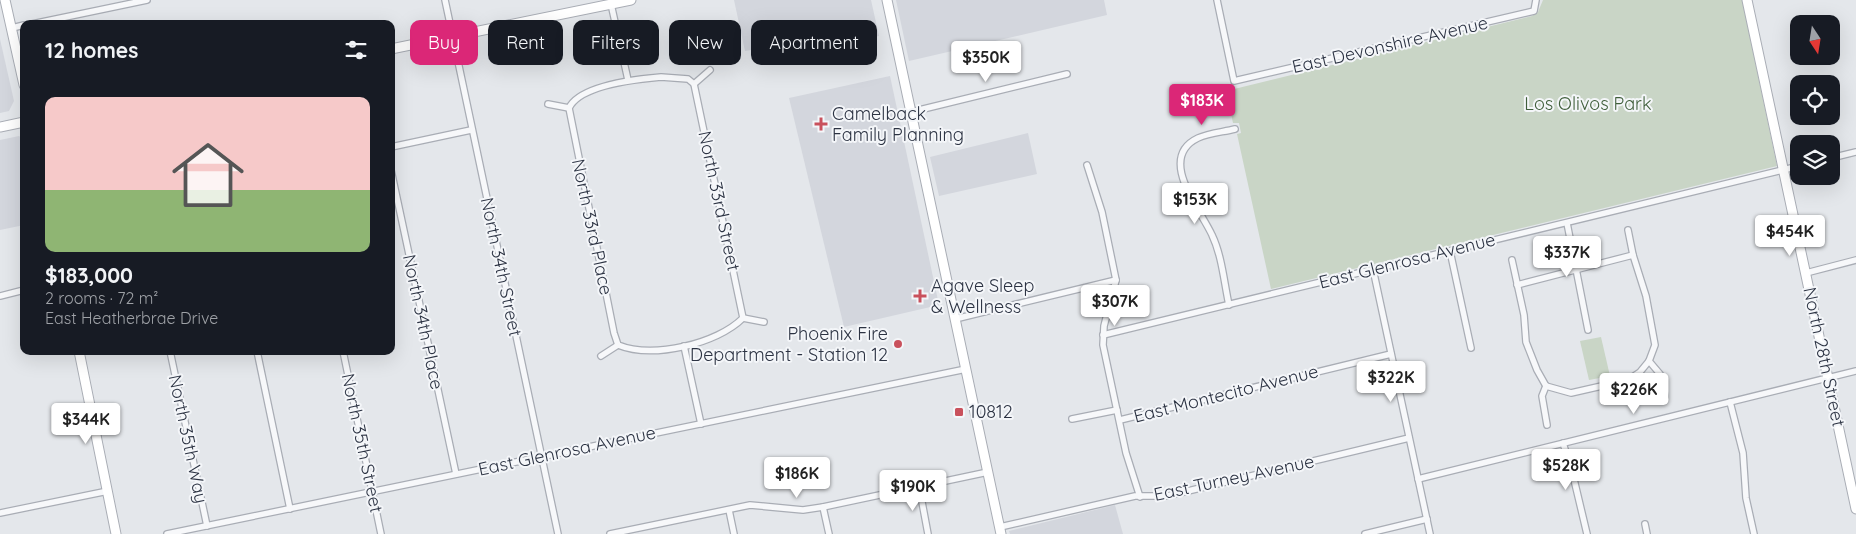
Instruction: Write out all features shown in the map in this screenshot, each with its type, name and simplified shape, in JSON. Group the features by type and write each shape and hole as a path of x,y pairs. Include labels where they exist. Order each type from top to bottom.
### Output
{"main road":[{"path":"5,0 20,66"},
{"path":"478,32 631,0"},
{"path":"887,0 1000,531"},
{"name":"North 28th Street","path":"1747,0 1856,509"},
{"path":"395,48 410,45"},
{"path":"0,127 20,123"},
{"path":"80,355 116,534"}],"street":[{"path":"51,20 147,0"},
{"name":"North 34th Street","path":"444,0 448,20"},
{"name":"East Devonshire Avenue","path":"1217,0 1234,81 1534,11 1536,0"},
{"path":"611,4 628,80"},
{"path":"12,28 20,26"},
{"name":"North 34th Street","path":"458,65 558,534"},
{"path":"548,104 569,108 580,97 597,89 628,80 675,77 688,80 694,84 710,70"},
{"path":"911,112 1067,74"},
{"name":"North 33rd Street","path":"694,84 743,318"},
{"name":"North 33rd Place","path":"569,108 618,345"},
{"path":"1229,305 1214,240 1189,196 1181,166 1185,150 1197,138 1235,129"},
{"path":"395,146 471,130"},
{"path":"1840,156 1856,152"},
{"path":"1086,165 1102,212 1116,280 1102,335 1126,452 1140,497"},
{"name":"East Glenrosa Avenue","path":"1102,335 1790,168"},
{"name":"North 34th Place","path":"395,189 456,474"},
{"path":"1566,222 1588,330"},
{"path":"1512,260 1524,315 1526,342 1537,370 1546,386 1571,393 1628,380 1640,372 1649,361 1655,345 1646,296 1633,255 1628,230"},
{"path":"1450,250 1471,348"},
{"path":"1517,285 1633,255"},
{"path":"1806,273 1856,260"},
{"path":"1373,269 1430,534"},
{"path":"955,319 1116,280"},
{"path":"0,296 20,291"},
{"path":"601,356 618,345 628,349 651,350 696,343 735,326 743,318 764,322"},
{"path":"684,346 701,424"},
{"name":"East Montecito Avenue","path":"1120,420 1391,354"},
{"name":"North 35th Way","path":"171,355 206,526"},
{"path":"257,355 290,509"},
{"name":"North 35th Street","path":"344,355 381,534"},
{"path":"1649,361 1660,374 1665,396"},
{"name":"East Glenrosa Avenue","path":"167,534 966,370"},
{"path":"1418,479 1856,371"},
{"path":"1546,386 1542,396 1547,425"},
{"path":"1730,402 1743,453 1746,498 1754,534"},
{"name":"East Montecito Avenue","path":"1072,419 1118,410"},
{"name":"East Turney Avenue","path":"1000,531 1140,497 1167,496 1409,438"},
{"path":"1563,444 1572,470 1587,534"},
{"path":"610,534 750,505 802,510 823,507 988,472"},
{"path":"918,486 928,534"},
{"path":"0,513 108,491"},
{"path":"823,507 828,534"},
{"path":"729,510 734,534"},
{"path":"1365,534 1427,520"},
{"path":"1645,524 1647,534"}],"shaded area":[{"path":"734,0 871,0 875,20 751,20 751,50 745,51 741,32 741,20 738,20"},
{"path":"896,0 1104,0 1107,15 909,61"},
{"path":"0,39 14,101 9,111 0,113"},
{"path":"890,76 939,305 844,327 789,98"},
{"path":"1028,133 1037,174 939,196 930,157"},
{"path":"20,137 20,226 0,230 0,140"},
{"path":"1115,505 1123,534 1010,534 1009,531"}],"green space":[{"name":"Los Olivos Park","path":"1543,0 1742,0 1777,166 1271,289 1237,134 1241,133 1239,123 1233,123 1226,91 1532,16 1538,12"},
{"path":"1601,337 1610,376 1589,380 1580,341"}],"place":[{"name":"Camelback Family Planning","path":"821,124"},
{"name":"Agave Sleep & Wellness","path":"920,296"},
{"name":"Phoenix Fire Department - Station 12","path":"898,344"},
{"name":"10812","path":"959,412"}]}
